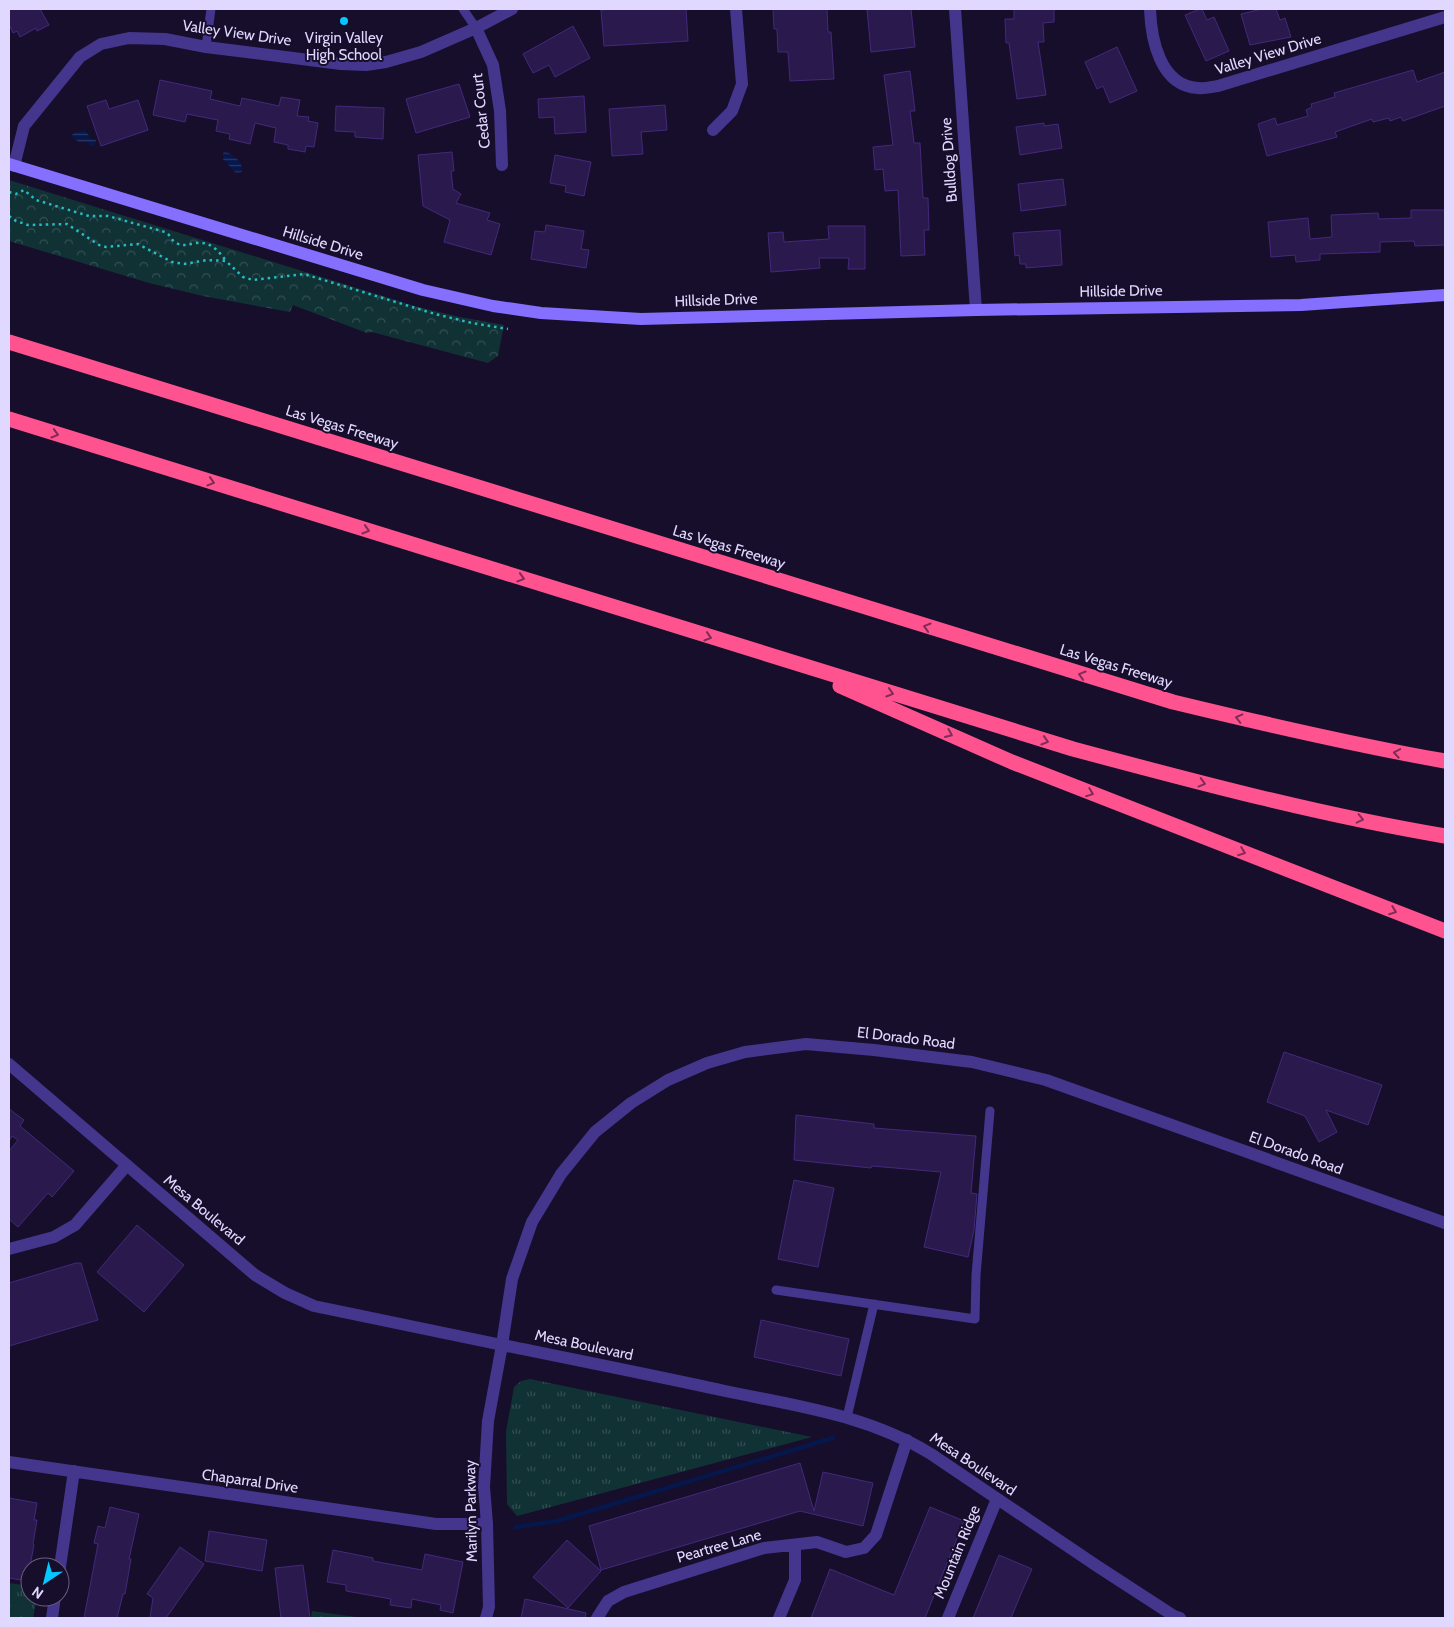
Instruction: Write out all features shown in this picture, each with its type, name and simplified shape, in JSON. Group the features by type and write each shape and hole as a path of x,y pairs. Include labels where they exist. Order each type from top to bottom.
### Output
{"highway":[{"name":"Las Vegas Freeway","path":"9,342 1173,702 1367,747 1445,761"},
{"path":"9,420 1082,752 1222,788 1403,829 1445,836"},
{"path":"776,658 1012,762 1445,932"}],"main road":[{"name":"Hillside Drive","path":"11,165 423,290 493,306 541,313 641,319 976,310 1301,305 1445,295"}],"street":[{"name":"Valley View Drive","path":"11,165 24,126 80,56 101,44 129,38 165,39 206,47 342,64 366,65 386,62 421,52 476,28 512,9"},
{"path":"713,130 732,111 742,84 736,9"},
{"name":"Bulldog Drive","path":"955,9 976,310"},
{"name":"Valley View Drive","path":"1150,9 1150,22 1155,49 1165,69 1179,83 1197,89 1218,86 1445,17"},
{"name":"Cedar Court","path":"476,28 493,66 500,111 502,165"},
{"name":"El Dorado Road","path":"502,1345 512,1279 532,1222 561,1174 595,1132 639,1098 668,1080 707,1063 745,1052 806,1044 972,1062 1046,1080 1445,1223"},
{"name":"Mesa Boulevard","path":"9,1064 255,1275 285,1293 314,1306 847,1417 879,1427 931,1454 1176,1618"},
{"path":"9,1249 54,1237 75,1225 126,1165"},
{"name":"Marilyn Parkway","path":"486,1618 488,1606 487,1524 484,1487 488,1421 502,1345"},
{"name":"Peartree Lane","path":"597,1618 608,1601 624,1592 764,1548 817,1542 846,1552 864,1548 876,1535 907,1440"},
{"name":"Chaparral Drive","path":"9,1462 436,1524 487,1524"},
{"path":"61,1557 74,1471"},
{"name":"Mountain Ridge","path":"948,1618 997,1499"},
{"path":"779,1618 795,1580 795,1545"}],"lane":[{"path":"206,47 211,9"},
{"path":"463,9 476,28"},
{"path":"776,1290 975,1319 976,1275 990,1110"},
{"path":"847,1417 874,1304"}],"path":[{"path":"9,192 16,194 24,190 36,200 89,216 108,216 164,232 176,242 188,246 199,243 217,248 237,273 247,279 304,274 435,314 508,328"},
{"path":"9,216 16,221 28,225 68,224 99,245 138,244 172,262 184,264 208,260 226,261"}],"green space":[{"path":"9,180 418,307 504,325 498,356 488,363 372,332 367,333 293,305 290,312 203,296 149,283 9,241"},
{"path":"530,1379 812,1437 517,1516 507,1504 506,1432 514,1387 521,1381"},
{"path":"9,1583 20,1585 20,1607 35,1607 33,1618 9,1618"},
{"path":"312,1611 363,1618 311,1618"}],"shaded area":[{"path":"85,130 91,139 96,140 95,145 90,146 88,142 79,142 71,136 74,133"},
{"path":"225,152 241,163 242,172 236,173 223,159 223,153"}],"building":[{"path":"9,9 40,9 49,25 37,31 36,28 20,37 17,31 13,33 9,24"},
{"path":"686,9 688,41 604,46 601,10"},
{"path":"773,9 827,9 828,32 831,32 834,79 790,81 788,52 778,52 777,29 774,29"},
{"path":"867,9 911,9 915,47 871,52"},
{"path":"1014,9 1054,9 1054,22 1043,23 1044,42 1038,42 1046,95 1017,99 1009,43 1006,43 1005,19 1014,19"},
{"path":"1202,9 1207,20 1214,17 1229,51 1206,61 1185,15"},
{"path":"1262,9 1276,9 1280,20 1285,18 1291,37 1250,45 1241,14"},
{"path":"573,26 590,58 555,77 549,65 533,73 523,54"},
{"path":"1117,47 1137,91 1110,103 1103,86 1097,89 1085,62"},
{"path":"1413,70 1417,82 1445,72 1445,106 1403,121 1401,117 1390,121 1389,118 1373,122 1372,119 1335,132 1337,137 1267,156 1258,124 1275,118 1277,125 1308,116 1306,110 1312,107 1311,104 1335,97 1334,93"},
{"path":"910,71 915,111 910,111 914,143 920,143 923,198 928,198 929,230 924,230 925,255 901,256 898,190 885,191 883,169 875,170 873,147 893,145 884,75"},
{"path":"160,80 212,91 210,99 240,106 242,98 279,106 281,97 300,100 297,116 309,117 308,121 318,123 314,147 306,146 305,152 288,149 288,145 274,142 276,128 255,123 250,144 229,139 230,134 216,131 218,120 187,114 185,122 153,115"},
{"path":"459,84 470,117 416,133 406,99"},
{"path":"584,96 586,132 555,134 554,117 539,118 538,99"},
{"path":"106,100 109,109 138,100 148,130 101,146 87,106"},
{"path":"665,105 667,130 641,132 643,154 612,156 609,109"},
{"path":"336,106 384,108 383,139 355,137 355,132 335,131"},
{"path":"1044,123 1044,126 1058,124 1062,148 1020,155 1016,127"},
{"path":"452,152 454,171 451,171 453,189 461,194 456,203 490,213 487,220 500,224 491,255 444,242 450,220 423,206 418,155"},
{"path":"555,155 591,162 584,196 565,192 566,186 550,183"},
{"path":"1063,179 1066,205 1021,211 1018,184"},
{"path":"1411,210 1445,210 1445,245 1415,246 1414,241 1380,242 1380,252 1320,254 1320,260 1296,262 1295,255 1271,257 1268,222 1308,218 1310,239 1332,237 1331,215 1378,213 1379,219 1411,218"},
{"path":"546,225 584,231 581,249 589,250 586,268 531,259 535,231 545,232"},
{"path":"828,226 865,226 865,269 848,269 849,258 819,258 820,268 771,272 768,233 783,232 784,242 829,239"},
{"path":"1060,230 1062,265 1026,268 1026,264 1020,264 1019,255 1015,256 1013,233"},
{"path":"1284,1052 1382,1085 1368,1125 1326,1110 1337,1132 1319,1142 1305,1116 1267,1102"},
{"path":"9,1109 24,1120 20,1126 74,1171 52,1197 48,1193 18,1227 9,1219 9,1151 18,1140 12,1136 9,1141"},
{"path":"796,1115 874,1124 874,1128 976,1136 971,1193 977,1194 974,1230 968,1257 924,1247 941,1172 872,1166 871,1168 794,1160"},
{"path":"794,1180 834,1188 818,1267 778,1259"},
{"path":"137,1225 184,1265 144,1312 97,1272"},
{"path":"81,1263 98,1320 9,1346 9,1283"},
{"path":"761,1320 849,1339 841,1376 754,1357"},
{"path":"800,1463 814,1511 823,1472 873,1483 863,1526 800,1511 601,1570 589,1526"},
{"path":"9,1498 37,1503 34,1520 37,1520 32,1557 20,1557 20,1580 9,1578"},
{"path":"110,1507 139,1514 129,1559 131,1559 125,1594 123,1594 117,1618 84,1618 98,1544 94,1543 98,1526 105,1528"},
{"path":"930,1507 964,1521 925,1618 811,1618 830,1569 894,1595"},
{"path":"209,1531 267,1540 262,1571 205,1561"},
{"path":"567,1540 601,1571 568,1608 533,1577"},
{"path":"180,1547 204,1564 166,1618 150,1618 153,1598 147,1594"},
{"path":"333,1550 373,1558 373,1561 422,1570 425,1554 463,1562 453,1613 440,1610 441,1605 412,1599 411,1608 390,1605 391,1599 346,1591 346,1585 327,1582"},
{"path":"999,1555 1032,1569 1011,1618 973,1618"},
{"path":"303,1565 310,1618 281,1618 275,1568"},
{"path":"525,1599 586,1613 585,1618 521,1618"}],"waterway":[{"path":"516,1527 557,1521 833,1438"}],"place":[{"name":"Virgin Valley High School","path":"344,21"}]}
